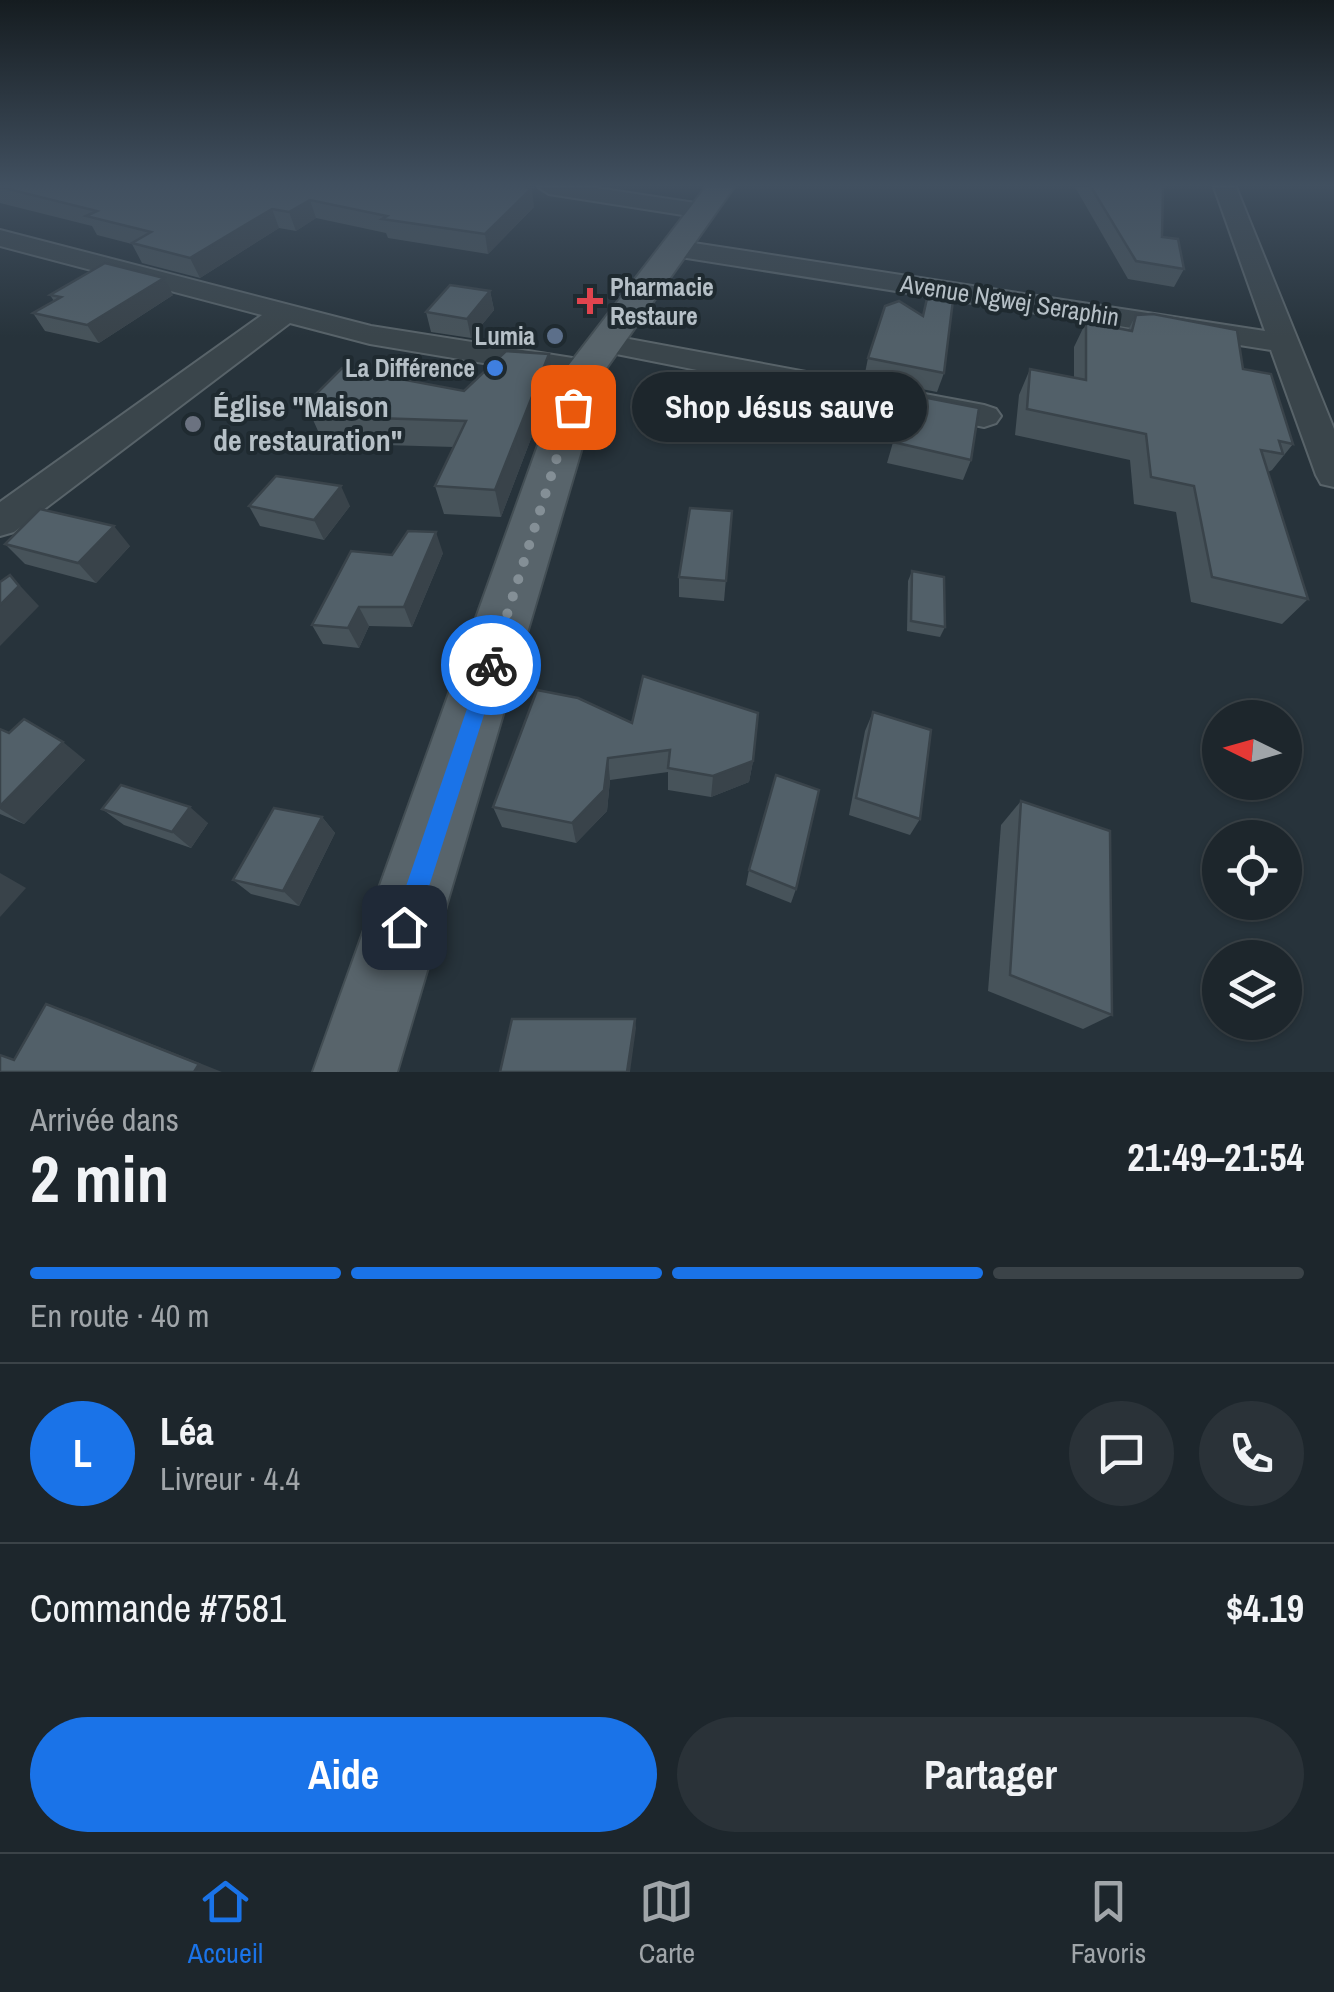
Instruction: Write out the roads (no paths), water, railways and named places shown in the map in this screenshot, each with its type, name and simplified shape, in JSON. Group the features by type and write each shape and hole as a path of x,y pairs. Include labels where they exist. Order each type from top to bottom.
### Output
{"main road":[{"path":"354,1072 594,356 683,237"}],"street":[{"name":"Avenue Ngwej Seraphin","path":"800,237 1286,343"},
{"path":"1245,237 1334,475"},
{"path":"0,238 370,334 594,356 984,416"},
{"path":"0,522 283,314"}],"place":[{"name":"Pharmacie Restaure","path":"590,301"},
{"name":"Lumia","path":"555,336"},
{"name":"La Différence","path":"495,368"},
{"name":"Shop Jésus sauve","path":"573,407"},
{"name":"Église \"Maison de restauration\"","path":"193,424"}]}
